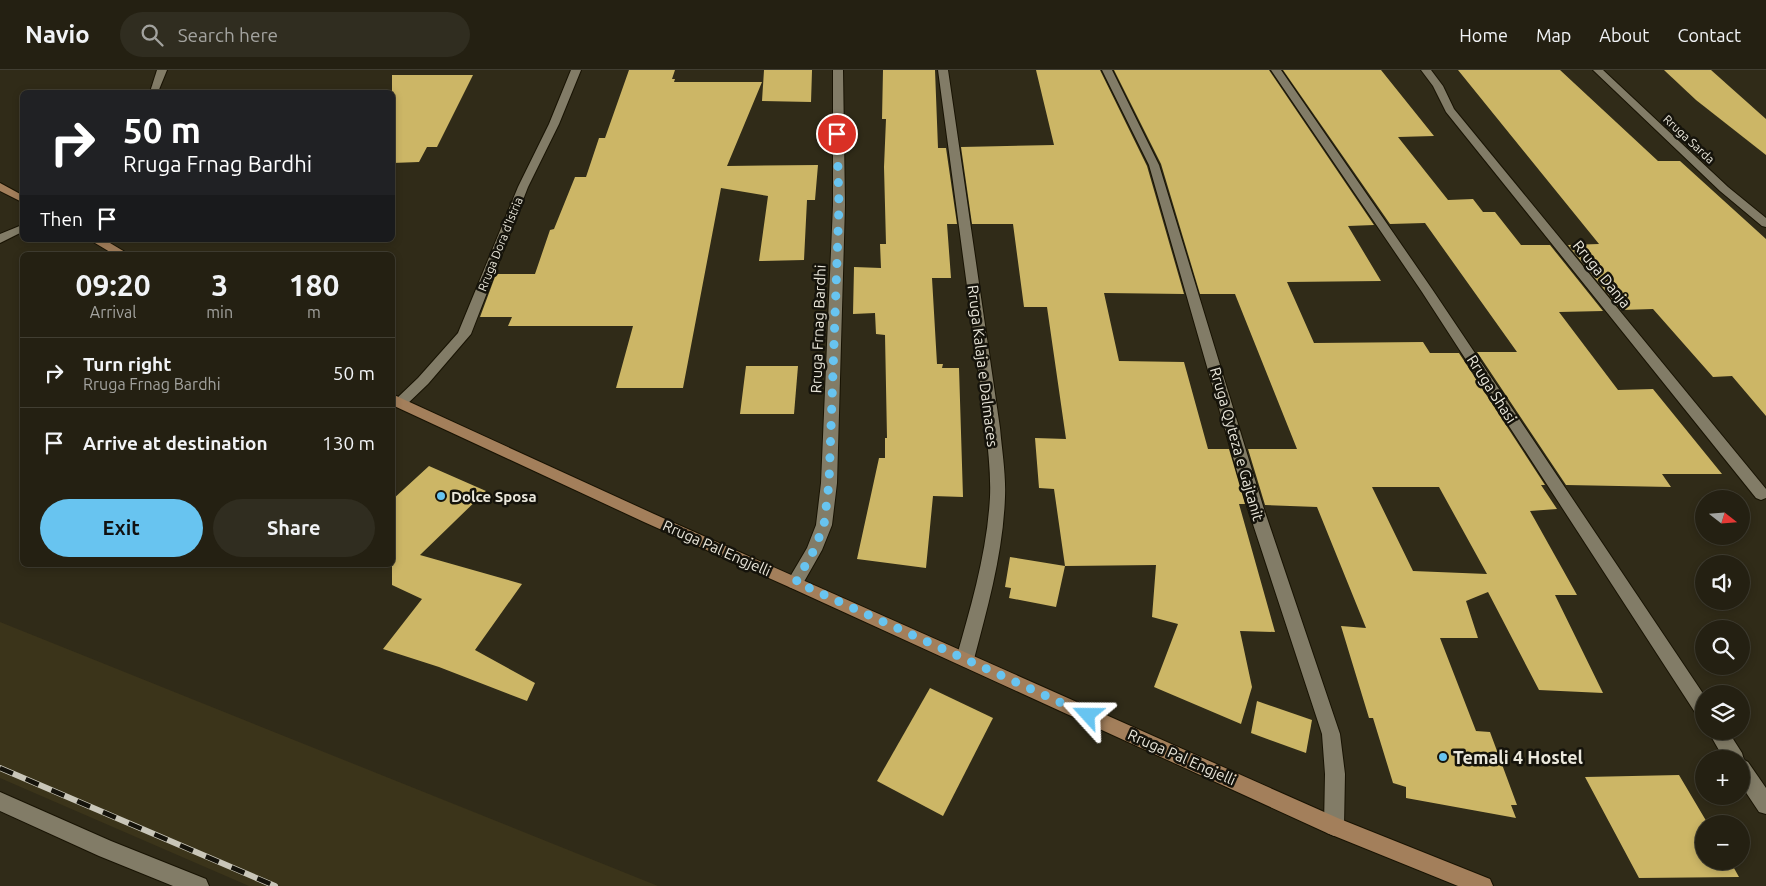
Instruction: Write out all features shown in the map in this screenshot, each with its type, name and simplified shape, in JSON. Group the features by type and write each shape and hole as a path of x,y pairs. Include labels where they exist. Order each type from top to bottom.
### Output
{"main road":[{"path":"0,186 20,198"},
{"path":"100,242 118,252"},
{"name":"Rruga Pal Engjelli","path":"396,401 649,518 796,582 1334,826 1483,886"}],"street":[{"path":"155,90 162,70"},
{"name":"Rruga Dora d'Istria","path":"396,401 423,380 464,334 523,187 554,124 576,70"},
{"name":"Rruga Frnag Bardhi","path":"796,582 814,550 824,525 829,483 839,205 838,70"},
{"name":"Rruga Kalaja e Dalmaces","path":"943,70 992,418 997,481 997,505 992,551 964,659"},
{"name":"Rruga Qyteza e Gajtanit","path":"1107,70 1154,165 1255,506 1331,734 1336,774 1334,826"},
{"name":"Rruga Shasi","path":"1276,70 1428,292 1695,697"},
{"name":"Rruga Danja","path":"1426,70 1438,86 1449,110 1761,494"},
{"name":"Rruga Sarda","path":"1598,70 1717,182 1766,224"},
{"path":"0,239 20,229"},
{"path":"1750,781 1766,805"},
{"path":"0,801 106,849 199,886"}],"shaded area":[{"path":"0,622 658,886 249,886 0,778"}],"building":[{"path":"629,70 675,70 672,79 675,79 674,82 762,82 727,166 818,165 815,200 807,200 804,260 759,261 768,196 721,188 683,388 616,388 633,326 508,326 512,317 480,317 496,274 535,274 550,230 554,229 575,177 586,177 599,138 605,138"},
{"path":"764,70 812,70 811,102 762,101"},
{"path":"883,70 935,70 938,148 946,148 957,224 947,224 951,278 932,278 937,364 943,364 942,368 959,368 963,497 933,496 926,568 857,559 879,458 885,458 885,438 887,438 885,335 876,334 875,313 853,314 854,267 881,268 880,244 886,244 884,167 886,119 882,119"},
{"path":"1036,70 1100,70 1147,166 1184,294 1104,293 1119,361 1184,362 1208,449 1229,449 1245,504 1239,504 1275,632 1240,631 1252,687 1241,724 1154,687 1178,624 1152,617 1156,565 1065,566 1054,489 1039,488 1035,438 1066,439 1047,307 1024,307 1013,224 972,224 961,147 1054,145"},
{"path":"1114,70 1269,70 1374,225 1348,226 1381,281 1287,282 1314,343 1423,342 1430,353 1459,353 1545,485 1541,485 1557,509 1530,511 1577,595 1555,595 1603,693 1539,690 1488,592 1466,601 1478,638 1440,638 1476,731 1490,732 1517,805 1511,805 1516,818 1406,798 1406,787 1393,783 1373,718 1369,718 1341,626 1366,628 1317,507 1265,505 1248,449 1297,449 1235,294 1200,294 1161,164","holes":["1372,487 1439,487 1487,574 1413,571"]},
{"path":"1283,70 1381,70 1434,136 1398,137 1448,200 1473,199 1483,212 1495,212 1521,245 1550,245 1603,311 1559,312 1618,390 1653,389 1722,474 1662,474 1671,487 1566,485 1477,352 1517,352 1425,223 1390,224"},
{"path":"1458,70 1560,70 1658,161 1680,161 1766,239 1766,416 1732,376 1713,377 1653,309 1621,310 1568,245 1599,244"},
{"path":"1664,70 1711,70 1766,119 1766,155 1696,100"},
{"path":"392,75 473,75 437,147 427,147 419,162 395,163 395,90 392,90"},
{"path":"746,366 798,366 794,414 740,414"},
{"path":"429,466 486,491 420,555 522,584 475,650 535,683 527,701 439,667 383,649 422,599 392,585 392,567 395,567 395,497"},
{"path":"1010,557 1065,566 1056,607 1009,598 1011,588 1005,587"},
{"path":"930,688 993,718 943,816 877,781"},
{"path":"1257,701 1312,720 1306,753 1251,733"},
{"path":"1679,775 1695,805 1703,815 1695,815 1695,870 1735,870 1739,877 1639,878 1585,777"}],"railway":[{"path":"0,768 275,886"}],"place":[{"name":"Dolce Sposa","path":"441,496"},
{"name":"Temali 4 Hostel","path":"1443,757"}],"route":[{"path":"837,134 839,205 829,483 824,525 814,550 796,582 1088,715"}]}
